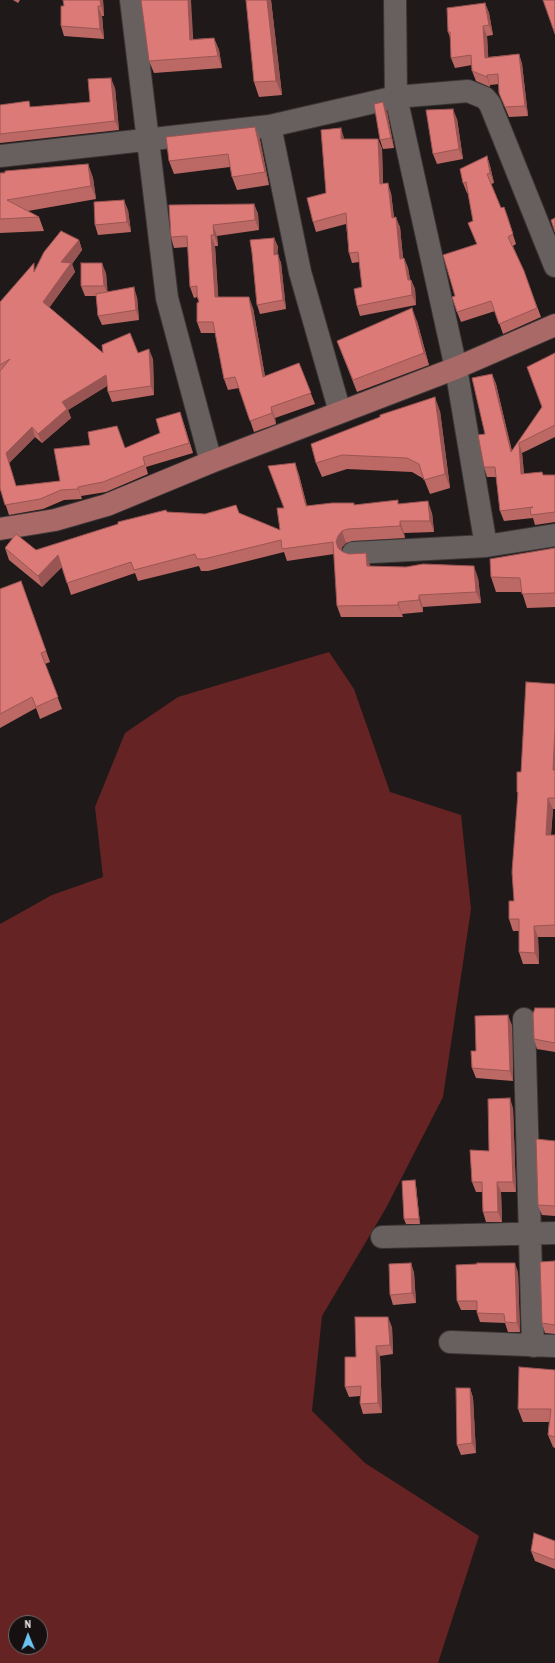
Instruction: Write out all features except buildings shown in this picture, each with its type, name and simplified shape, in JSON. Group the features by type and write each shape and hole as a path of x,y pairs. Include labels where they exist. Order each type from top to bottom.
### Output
{"main road":[{"path":"0,529 54,520 107,505 210,462 456,368 555,325"}],"street":[{"path":"131,0 167,298 210,462"},
{"path":"395,0 396,97 456,368 486,546"},
{"path":"0,156 270,126 396,97 468,91 485,98 490,104 555,266"},
{"path":"270,126 300,272 340,412"},
{"path":"353,553 486,546 555,535"},
{"path":"524,1019 533,1346"},
{"path":"382,1237 530,1232 555,1233"},
{"path":"450,1342 555,1346"}],"shaded area":[{"path":"329,652 354,689 390,792 461,815 471,909 443,1097 386,1208 322,1316 312,1411 365,1463 479,1536 438,1663 0,1663 0,924 52,895 103,877 95,807 125,733 178,697"}]}
